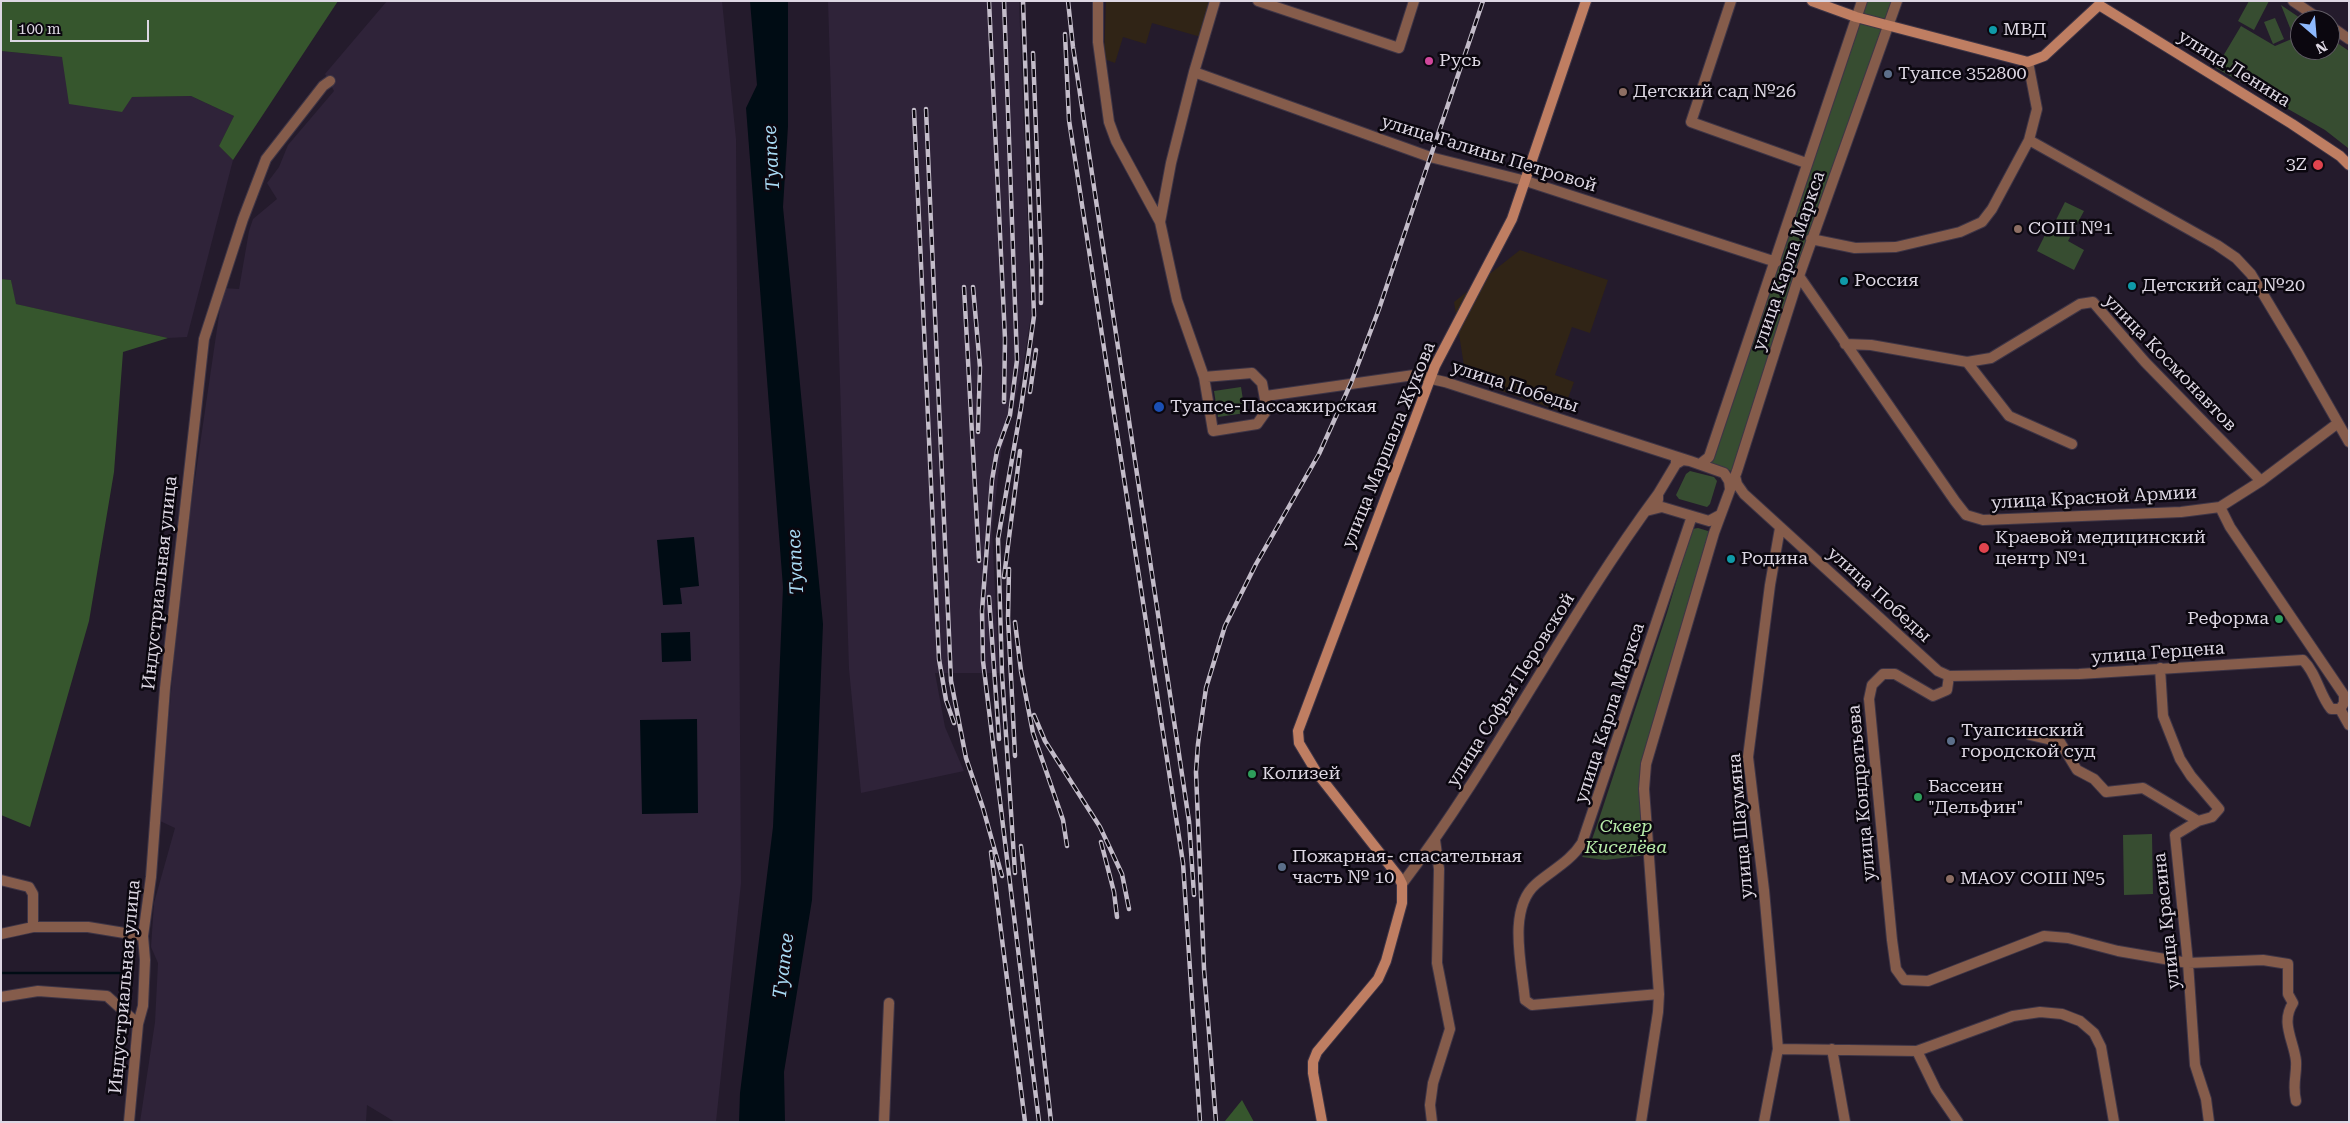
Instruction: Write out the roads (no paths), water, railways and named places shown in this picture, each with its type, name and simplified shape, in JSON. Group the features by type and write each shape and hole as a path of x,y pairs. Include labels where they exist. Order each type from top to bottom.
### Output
{"main road":[{"name":"улица Маршала Жукова","path":"1402,884 1398,876 1313,767 1299,743 1298,731 1430,378 1512,219 1586,1"},
{"path":"1812,1 1856,17 2028,62 2044,56 2101,3"},
{"name":"улица Ленина","path":"2101,3 2292,124 2349,164"},
{"path":"1322,1122 1313,1062 1317,1052 1378,979 1386,961 1402,903 1402,884"}],"street":[{"path":"1098,1 1098,42 1109,122 1116,141 1160,222 1176,300 1204,378 1213,431 1257,424 1267,410 1266,396 1262,383 1252,374 1204,378"},
{"path":"1160,222 1164,194 1194,72 1215,1"},
{"path":"1258,1 1399,48 1414,1"},
{"path":"1731,1 1691,122 1806,163"},
{"name":"улица Карла Маркса","path":"1695,463 1709,458 1776,262 1806,163 1862,1"},
{"name":"улица Карла Маркса","path":"1641,1122 1658,1012 1659,994 1644,776 1649,750 1714,533 1720,515 1735,487 1799,276 1897,1"},
{"path":"2293,1 2306,10"},
{"path":"1812,239 1855,248 1896,247 1960,232 1982,222 1992,209 2029,140 2037,110 2028,62"},
{"name":"улица Галины Петровой","path":"1194,72 1430,158 1526,181 1776,262"},
{"name":"Индустриальная улица","path":"129,1122 138,1024 143,1006 145,960 143,936 151,877 165,688 204,339 243,219 266,159 323,86 330,81"},
{"path":"2029,140 2217,245 2236,258 2250,274 2296,349 2349,442"},
{"name":"улица Красной Армии","path":"1799,276 1966,514 1983,520 2180,512 2220,507 2260,482 2338,423"},
{"name":"улица Космонавтов","path":"1967,362 1991,358 2080,304 2093,302 2145,362 2260,482"},
{"path":"1845,344 1871,345 1967,362 2009,416 2072,444"},
{"name":"улица Победы","path":"1266,396 1414,375 1430,378 1674,459"},
{"path":"1674,459 1695,463 1724,473 1735,487"},
{"name":"улица Софьи Перовской","path":"1402,884 1435,840 1590,594 1658,494 1674,459"},
{"name":"улица Победы","path":"1735,487 1938,671 1949,676"},
{"path":"1658,494 1659,502 1668,508"},
{"path":"1645,511 1656,507 1668,508 1709,521 1713,526 1714,533"},
{"path":"2220,507 2230,527 2344,695 2344,703 2340,709 2349,725"},
{"path":"1709,521 1720,515"},
{"name":"улица Карла Маркса","path":"1659,994 1528,1004 1525,1000 1518,922 1524,898 1530,889 1568,861 1582,843 1692,516"},
{"name":"улица Шаумяна","path":"1764,1122 1778,1049 1764,890 1748,757 1770,585 1780,528"},
{"name":"улица Герцена","path":"1949,676 2079,674 2304,660 2310,668 2325,702 2331,709 2340,709"},
{"name":"улица Красина","path":"2160,668 2163,716 2180,759 2191,776 2219,809 2212,816 2198,820 2175,835 2188,963 2195,1065 2206,1099 2209,1122"},
{"name":"улица Кондратьева","path":"1949,676 1948,690 1933,696 1895,674 1883,674 1872,685 1870,692 1869,699 1892,940 1896,968 1904,980 1928,982 2044,936 2068,938 2118,951 2188,963"},
{"path":"2030,735 2060,742 2076,770 2094,779 2106,792 2143,788 2198,820"},
{"path":"1432,1122 1430,1105 1433,1083 1450,1029 1437,963 1438,869 1435,840"},
{"path":"1,880 29,887 33,894 33,927"},
{"path":"1,934 33,927 88,927 143,936"},
{"path":"2188,963 2263,960 2288,964 2288,994 2293,1003 2289,1010 2288,1036 2296,1061 2293,1087 2296,1101"},
{"path":"1,997 38,991 107,996 138,1024"},
{"path":"884,1122 889,1003"},
{"path":"1778,1049 1917,1051 2013,1016 2040,1012 2062,1014 2080,1021 2094,1033 2101,1047 2114,1122"},
{"path":"1832,1049 1845,1122"},
{"path":"1917,1051 1936,1090 1958,1122"}],"water":[{"name":"Туапсе","path":"750,1 788,1 788,126 783,207 823,624 812,900 784,1072 785,1122 739,1122 740,1093 773,827 783,587 746,108 757,85"},
{"path":"694,537 699,586 680,588 682,604 663,605 657,540"},
{"path":"690,632 691,661 662,662 661,633"},
{"path":"697,719 698,813 642,814 640,720"}],"waterway":[{"path":"1,973 122,973"}],"railway":[{"path":"989,1 1005,339 1004,402"},
{"path":"1004,1 1017,360 1010,415 997,451 992,480 982,611 983,661 1039,1122"},
{"path":"1015,873 1002,674 998,539 1021,408 1034,316 1023,1"},
{"path":"1068,1 1073,47 1189,821 1194,895"},
{"path":"1216,1122 1204,969 1196,772 1206,688 1225,626 1256,564 1319,454 1351,383 1379,309 1483,1"},
{"path":"1065,34 1069,120 1183,863 1200,1122"},
{"path":"1033,53 1041,303"},
{"path":"926,109 951,681 966,758 983,808 1002,876"},
{"path":"914,110 939,659 946,700 954,723"},
{"path":"964,287 979,561"},
{"path":"973,287 980,367 978,432"},
{"path":"1030,392 1036,350"},
{"path":"1004,577 1020,451"},
{"path":"1009,569 1008,618 1015,756"},
{"path":"989,597 999,739"},
{"path":"1015,622 1021,671 1033,733 1063,820 1067,846"},
{"path":"1034,715 1045,741 1100,827 1122,874 1129,909"},
{"path":"1101,842 1114,892 1117,917"},
{"path":"1021,846 1051,1122"},
{"path":"991,852 1025,1122"}],"place":[{"name":"МВД","path":"1993,30"},
{"name":"Русь","path":"1429,61"},
{"name":"Туапсе 352800","path":"1888,74"},
{"name":"Детский сад №26","path":"1623,92"},
{"name":"3Z","path":"2318,165"},
{"name":"СОШ №1","path":"2018,229"},
{"name":"Россия","path":"1844,281"},
{"name":"Детский сад №20","path":"2132,286"},
{"name":"Туапсе-Пассажирская","path":"1159,407"},
{"name":"Краевой медицинский центр №1","path":"1984,548"},
{"name":"Родина","path":"1731,559"},
{"name":"Реформа","path":"2279,619"},
{"name":"Туапсинский городской суд","path":"1951,741"},
{"name":"Колизей","path":"1252,774"},
{"name":"Бассеин \"Дельфин\"","path":"1918,797"},
{"name":"Пожарная- спасательная часть № 10","path":"1282,867"},
{"name":"МАОУ СОШ №5","path":"1950,879"}],"park label":[{"name":"Сквер Киселёва","path":"1626,838"}]}
